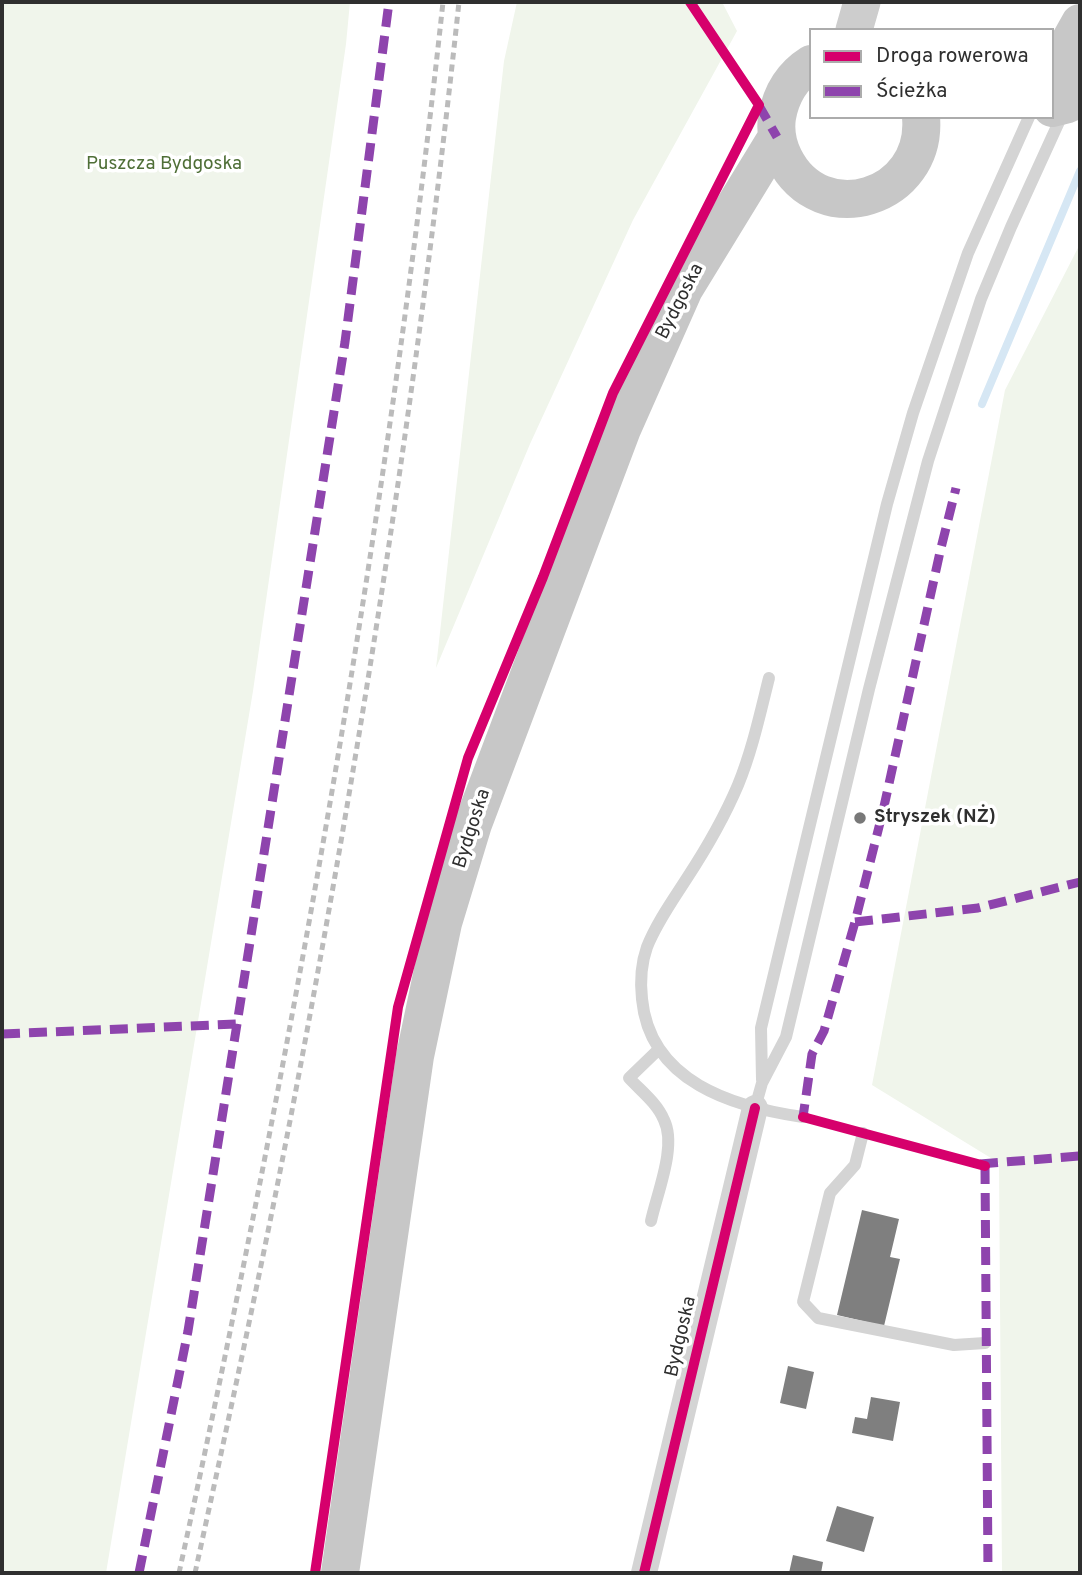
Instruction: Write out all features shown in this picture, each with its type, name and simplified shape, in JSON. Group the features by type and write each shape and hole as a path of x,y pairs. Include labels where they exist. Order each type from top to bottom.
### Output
{"main road":[{"path":"809,66 793,79 785,92 779,106 777,137 788,166 804,183 824,194 853,199 883,191 907,171 915,158 920,144 921,119"},
{"name":"Bydgoska","path":"340,1573 415,1056 443,923 472,824 622,429 679,301 777,137"}],"street":[{"path":"855,28 862,2"},
{"name":"Bydgoska","path":"644,1573 755,1108"}],"lane":[{"name":"Bydgoska","path":"1054,105 1066,72"},
{"name":"Bydgoska","path":"762,1083 761,1028 887,504 917,400 968,253 1028,119"},
{"name":"Bydgoska","path":"755,1108 762,1083 786,1037 890,603 946,403 981,299 1049,119"},
{"path":"769,678 738,785 706,849 662,918 644,957 640,981 650,1030 659,1049 682,1075 709,1091 755,1108 803,1117"},
{"path":"650,1221 669,1147 668,1129 658,1109 629,1078 659,1049"},
{"path":"863,1133 855,1165 830,1193 803,1302 818,1318 954,1345 985,1343"}],"green space":[{"name":"Puszcza Bydgoska","path":"2,2 350,2 253,691 106,1573 2,1573"},
{"path":"517,2 722,2 737,31 633,220 530,444 436,668 504,61"},
{"path":"1080,244 1080,1573 1002,1573 999,1163 872,1085 1005,390"}],"building":[{"path":"862,1210 899,1219 890,1257 900,1259 884,1326 837,1315"},
{"path":"788,1366 814,1372 806,1409 780,1403"},
{"path":"871,1397 900,1402 893,1441 852,1433 855,1417 867,1419"},
{"path":"837,1506 874,1517 864,1552 826,1541"},
{"path":"793,1555 823,1562 821,1573 789,1573"}],"waterway":[{"path":"982,404 1080,171"}],"railway":[{"path":"179,1573 260,1183 332,791 394,398 443,2"},
{"path":"195,1573 276,1191 348,799 410,402 459,2"}],"marked path":[{"path":"139,1573 188,1331 237,1024 345,342 389,2"},
{"path":"758,104 777,137"},
{"path":"808,1118 803,1117 812,1054 824,1031 855,922 883,811 956,488"},
{"path":"855,922 978,908 1080,882"},
{"path":"2,1034 237,1024"},
{"path":"980,1164 1080,1156"},
{"path":"985,1166 988,1573"}],"cycle path":[{"path":"315,1573 398,1007 468,758 543,577 613,393 759,105 690,2"},
{"path":"644,1573 755,1108"},
{"path":"803,1117 985,1166"}],"place":[{"name":"Stryszek (NŻ)","path":"860,818"}]}
